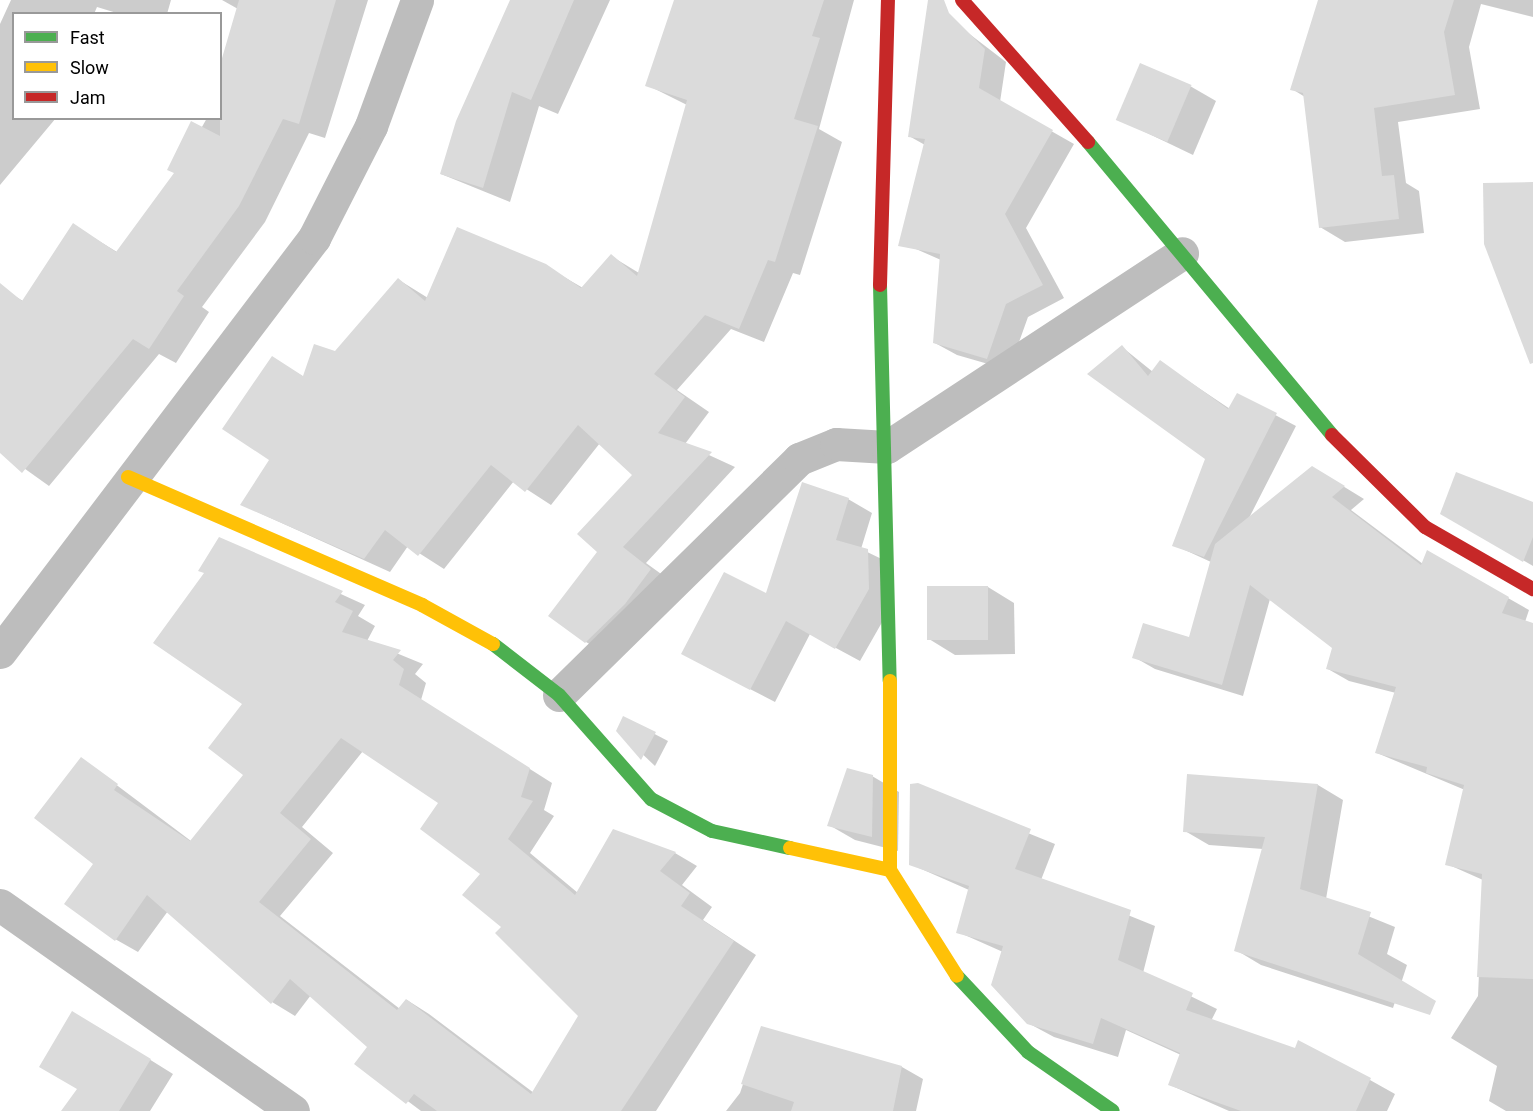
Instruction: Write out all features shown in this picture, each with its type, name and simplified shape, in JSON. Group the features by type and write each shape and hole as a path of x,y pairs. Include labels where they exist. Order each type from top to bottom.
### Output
{"street":[{"path":"0,652 128,477 314,238 371,126 417,0"},
{"path":"888,0 879,242 887,447 890,870 944,962 1028,1052 1113,1111"},
{"path":"962,0 1002,39 1356,461 1425,527 1533,589"},
{"path":"559,695 799,459 836,444 887,447 1182,254"},
{"path":"128,477 422,605 509,653 559,695 651,799 712,831 890,870"},
{"path":"0,905 295,1111"}],"building":[{"path":"239,0 336,0 299,124 283,119 239,206 177,291 184,296 149,349 133,339 22,473 0,453 0,283 22,301 73,223 116,252 174,173 167,170 191,121 220,136 222,58"},
{"path":"510,0 574,0 531,100 512,92 483,188 440,174 456,121"},
{"path":"674,0 824,0 812,36 820,38 794,119 818,126 775,262 768,260 739,329 705,315 654,374 685,397 658,433 712,452 623,547 651,569 625,604 585,643 548,616 597,552 577,534 632,475 578,425 525,492 491,465 418,556 385,530 364,559 240,505 269,460 222,429 272,356 303,376 314,344 335,351 398,278 425,301 457,227 546,264 581,288 611,254 637,276 687,100 645,86"},
{"path":"928,0 944,0 949,13 985,49 979,88 1053,130 1005,214 1043,285 1006,304 987,359 933,343 940,254 898,246 925,139 908,137"},
{"path":"1318,0 1454,0 1444,32 1455,95 1374,108 1382,176 1394,175 1399,219 1319,228 1303,93 1290,90"},
{"path":"1140,63 1192,85 1167,142 1116,120"},
{"path":"1533,182 1533,363 1530,364 1484,244 1483,183"},
{"path":"1122,345 1148,376 1160,360 1228,409 1237,393 1277,413 1204,557 1172,546 1205,459 1087,374"},
{"path":"1312,466 1345,486 1332,497 1421,565 1427,550 1509,597 1502,613 1533,623 1533,979 1477,977 1482,874 1445,865 1464,785 1426,773 1427,767 1375,753 1396,687 1326,669 1332,648 1250,585 1222,685 1132,658 1143,623 1189,637 1215,544"},
{"path":"1456,472 1533,502 1533,537 1523,562 1440,514"},
{"path":"802,482 849,498 836,540 868,549 869,589 835,649 786,621 750,690 681,654 724,572 766,593"},
{"path":"219,537 343,591 335,602 353,611 342,632 401,650 393,660 404,669 399,685 530,768 521,797 533,801 508,839 575,895 613,829 676,852 660,871 690,893 681,906 734,941 621,1111 437,1111 414,1094 406,1104 354,1064 367,1047 290,979 271,1004 147,895 115,941 64,904 93,864 34,818 81,757 118,784 114,790 190,841 243,775 208,748 242,704 153,643 204,573 198,571","holes":["341,738 438,803 420,829 480,874 462,895 501,927 495,933 578,1016 531,1094 406,999 397,1010 259,902 311,839 280,813"]},
{"path":"927,586 988,586 988,640 927,640"},
{"path":"623,716 656,732 641,760 616,731"},
{"path":"847,768 873,775 872,837 827,826"},
{"path":"1187,774 1318,784 1300,889 1371,912 1358,954 1436,1001 1430,1015 1234,951 1265,837 1183,832"},
{"path":"918,783 1031,829 1015,869 1131,910 1118,960 1193,993 1186,1010 1295,1048 1298,1040 1371,1078 1356,1111 1241,1111 1168,1085 1180,1053 1101,1018 1093,1044 1027,1024 991,985 1003,946 956,933 969,886 909,865 910,784"},
{"path":"72,1011 151,1059 119,1111 61,1111 77,1089 39,1067"},
{"path":"761,1026 902,1066 893,1111 791,1111 794,1102 741,1084"}],"traffic: fast":[{"path":"1088,142 1332,435"},
{"path":"880,285 890,681"},
{"path":"493,644 559,695 651,799 712,831 790,848"},
{"path":"957,976 1028,1052 1113,1111"}],"traffic: slow":[{"path":"128,477 422,605 493,644"},
{"path":"890,681 890,870 957,976"},
{"path":"790,848 890,870"}],"traffic: jam":[{"path":"880,285 888,0"},
{"path":"962,0 1088,142"},
{"path":"1332,435 1425,527 1533,589"}]}
